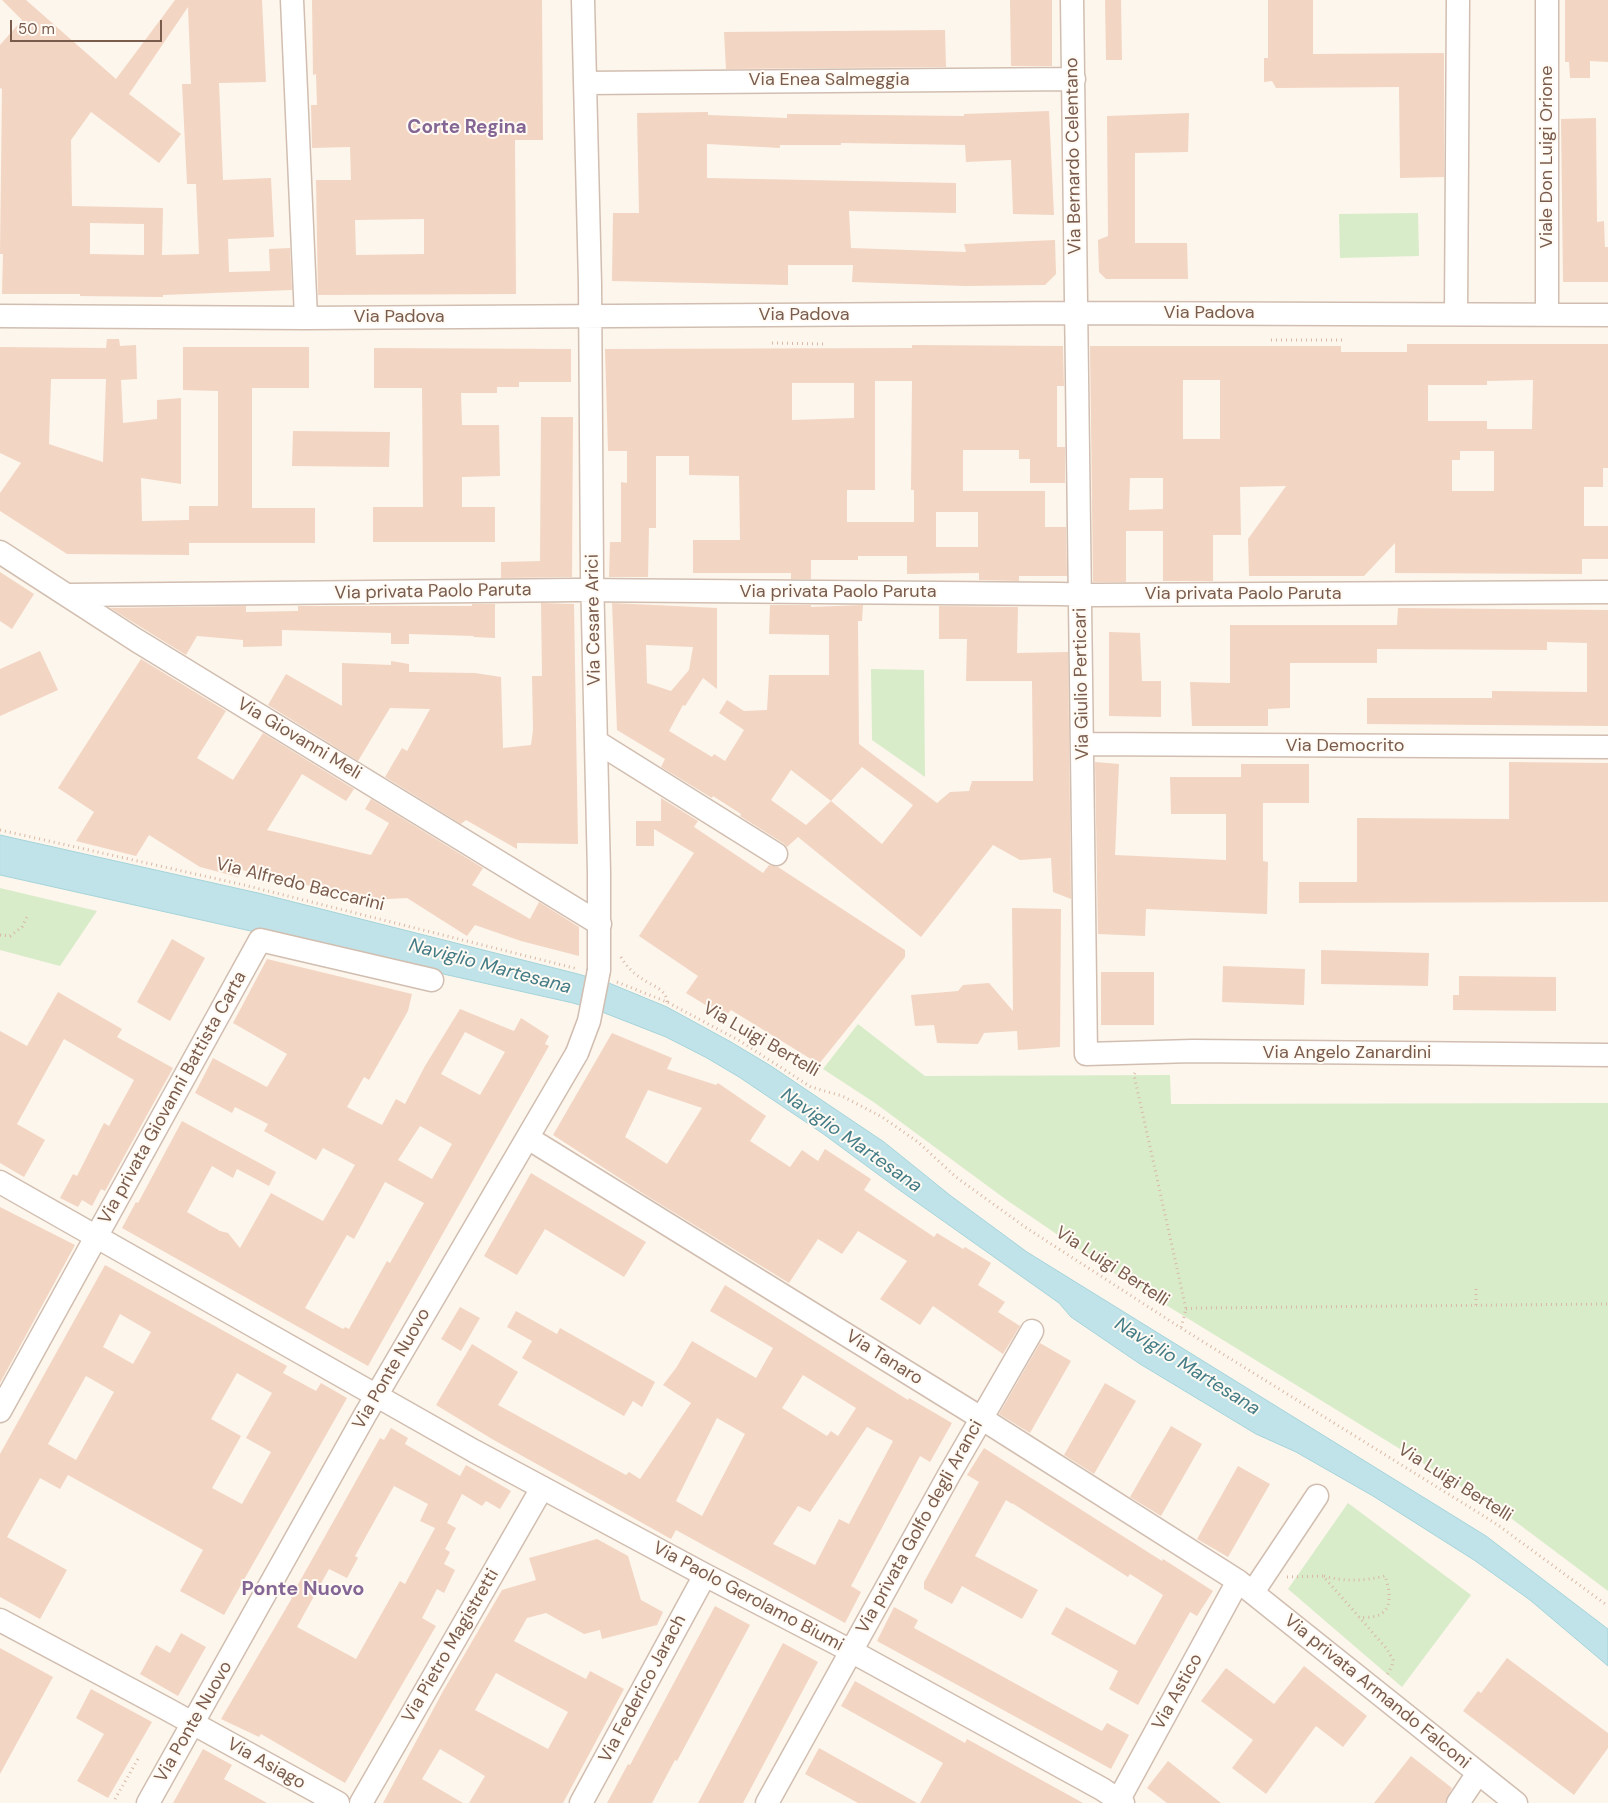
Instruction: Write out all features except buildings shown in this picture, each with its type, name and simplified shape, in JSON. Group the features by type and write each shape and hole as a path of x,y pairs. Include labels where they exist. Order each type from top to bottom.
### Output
{"street":[{"path":"292,0 306,318"},
{"name":"Via Cesare Arici","path":"583,0 590,316 592,591 597,742 607,939"},
{"name":"Via Bernardo Celentano","path":"1072,0 1076,313"},
{"path":"1456,314 1458,0"},
{"name":"Viale Don Luigi Orione","path":"1547,0 1547,315"},
{"name":"Via Enea Salmeggia","path":"585,82 1074,79"},
{"name":"Via Padova","path":"0,316 306,318 1076,313 1608,315"},
{"name":"Via Giulio Perticari","path":"1076,313 1086,1054"},
{"name":"Via Giovanni Meli","path":"0,552 607,939"},
{"name":"Via privata Paolo Paruta","path":"69,595 592,591 1081,595 1608,592"},
{"path":"597,742 776,854"},
{"name":"Via Democrito","path":"1083,744 1608,747"},
{"name":"Via Ponte Nuovo","path":"148,1803 194,1724 376,1396 577,1053 589,1021 607,939"},
{"name":"Via privata Giovanni Battista Carta","path":"0,1411 260,940 432,980"},
{"name":"Via Angelo Zanardini","path":"1086,1054 1193,1051 1608,1055"},
{"name":"Via Tanaro","path":"528,1138 1252,1583"},
{"name":"Via Paolo Gerolamo Biumi","path":"0,1182 542,1488 851,1651 1094,1784 1120,1802"},
{"name":"Via privata Golfo degli Aranci","path":"767,1803 981,1418 1032,1331"},
{"name":"Via Pietro Magistretti","path":"361,1803 542,1488"},
{"name":"Via Astico","path":"1120,1802 1252,1583 1317,1496"},
{"name":"Via Federico Jarach","path":"581,1803 704,1575"},
{"name":"Via privata Armando Falconi","path":"1252,1583 1516,1803"},
{"name":"Via Asiago","path":"0,1620 338,1803"},
{"path":"1458,1803 1478,1773"}],"path":[{"path":"1271,340 1343,340"},
{"path":"772,343 824,344"},
{"name":"Via Alfredo Baccarini","path":"0,830 244,885 581,970"},
{"path":"0,935 10,936 16,932 22,927 28,915"},
{"path":"607,939 630,969 646,982 662,990 667,1002"},
{"name":"Via Luigi Bertelli","path":"611,980 667,1002 740,1041 810,1087 842,1096 882,1117 918,1142 956,1177 1025,1227 1181,1328 1495,1523 1608,1606"},
{"path":"1136,1070 1134,1075 1186,1310 1181,1328"},
{"path":"1476,1287 1476,1305"},
{"path":"1186,1310 1198,1308 1608,1304"},
{"path":"1323,1576 1386,1649 1393,1660 1392,1666 1382,1681"},
{"path":"1252,1583 1323,1576 1339,1580 1385,1576 1389,1587 1389,1600 1386,1610 1378,1616 1358,1618"},
{"path":"115,1799 138,1759"}],"green space":[{"path":"1418,213 1419,256 1340,258 1339,214"},
{"path":"871,669 924,670 925,777 872,740"},
{"path":"0,888 97,911 60,966 0,950"},
{"path":"858,1024 925,1076 1170,1075 1171,1104 1608,1103 1608,1591 1504,1513 1114,1273 1008,1201 875,1103 823,1069"},
{"path":"1348,1503 1471,1595 1402,1687 1288,1589"}],"water":[{"name":"Naviglio Martesana","path":"0,835 258,893 578,974 609,983 667,1007 771,1066 884,1142 951,1196 1027,1252 1486,1536 1608,1629 1608,1666 1530,1600 1474,1560 1373,1496 1296,1452 1256,1434 1140,1364 1071,1317 1059,1303 822,1133 739,1077 707,1058 666,1037 602,1012 573,1003 0,875"}],"district":[{"name":"Corte Regina","path":"467,128"},
{"name":"Ponte Nuovo","path":"303,1590"}]}
